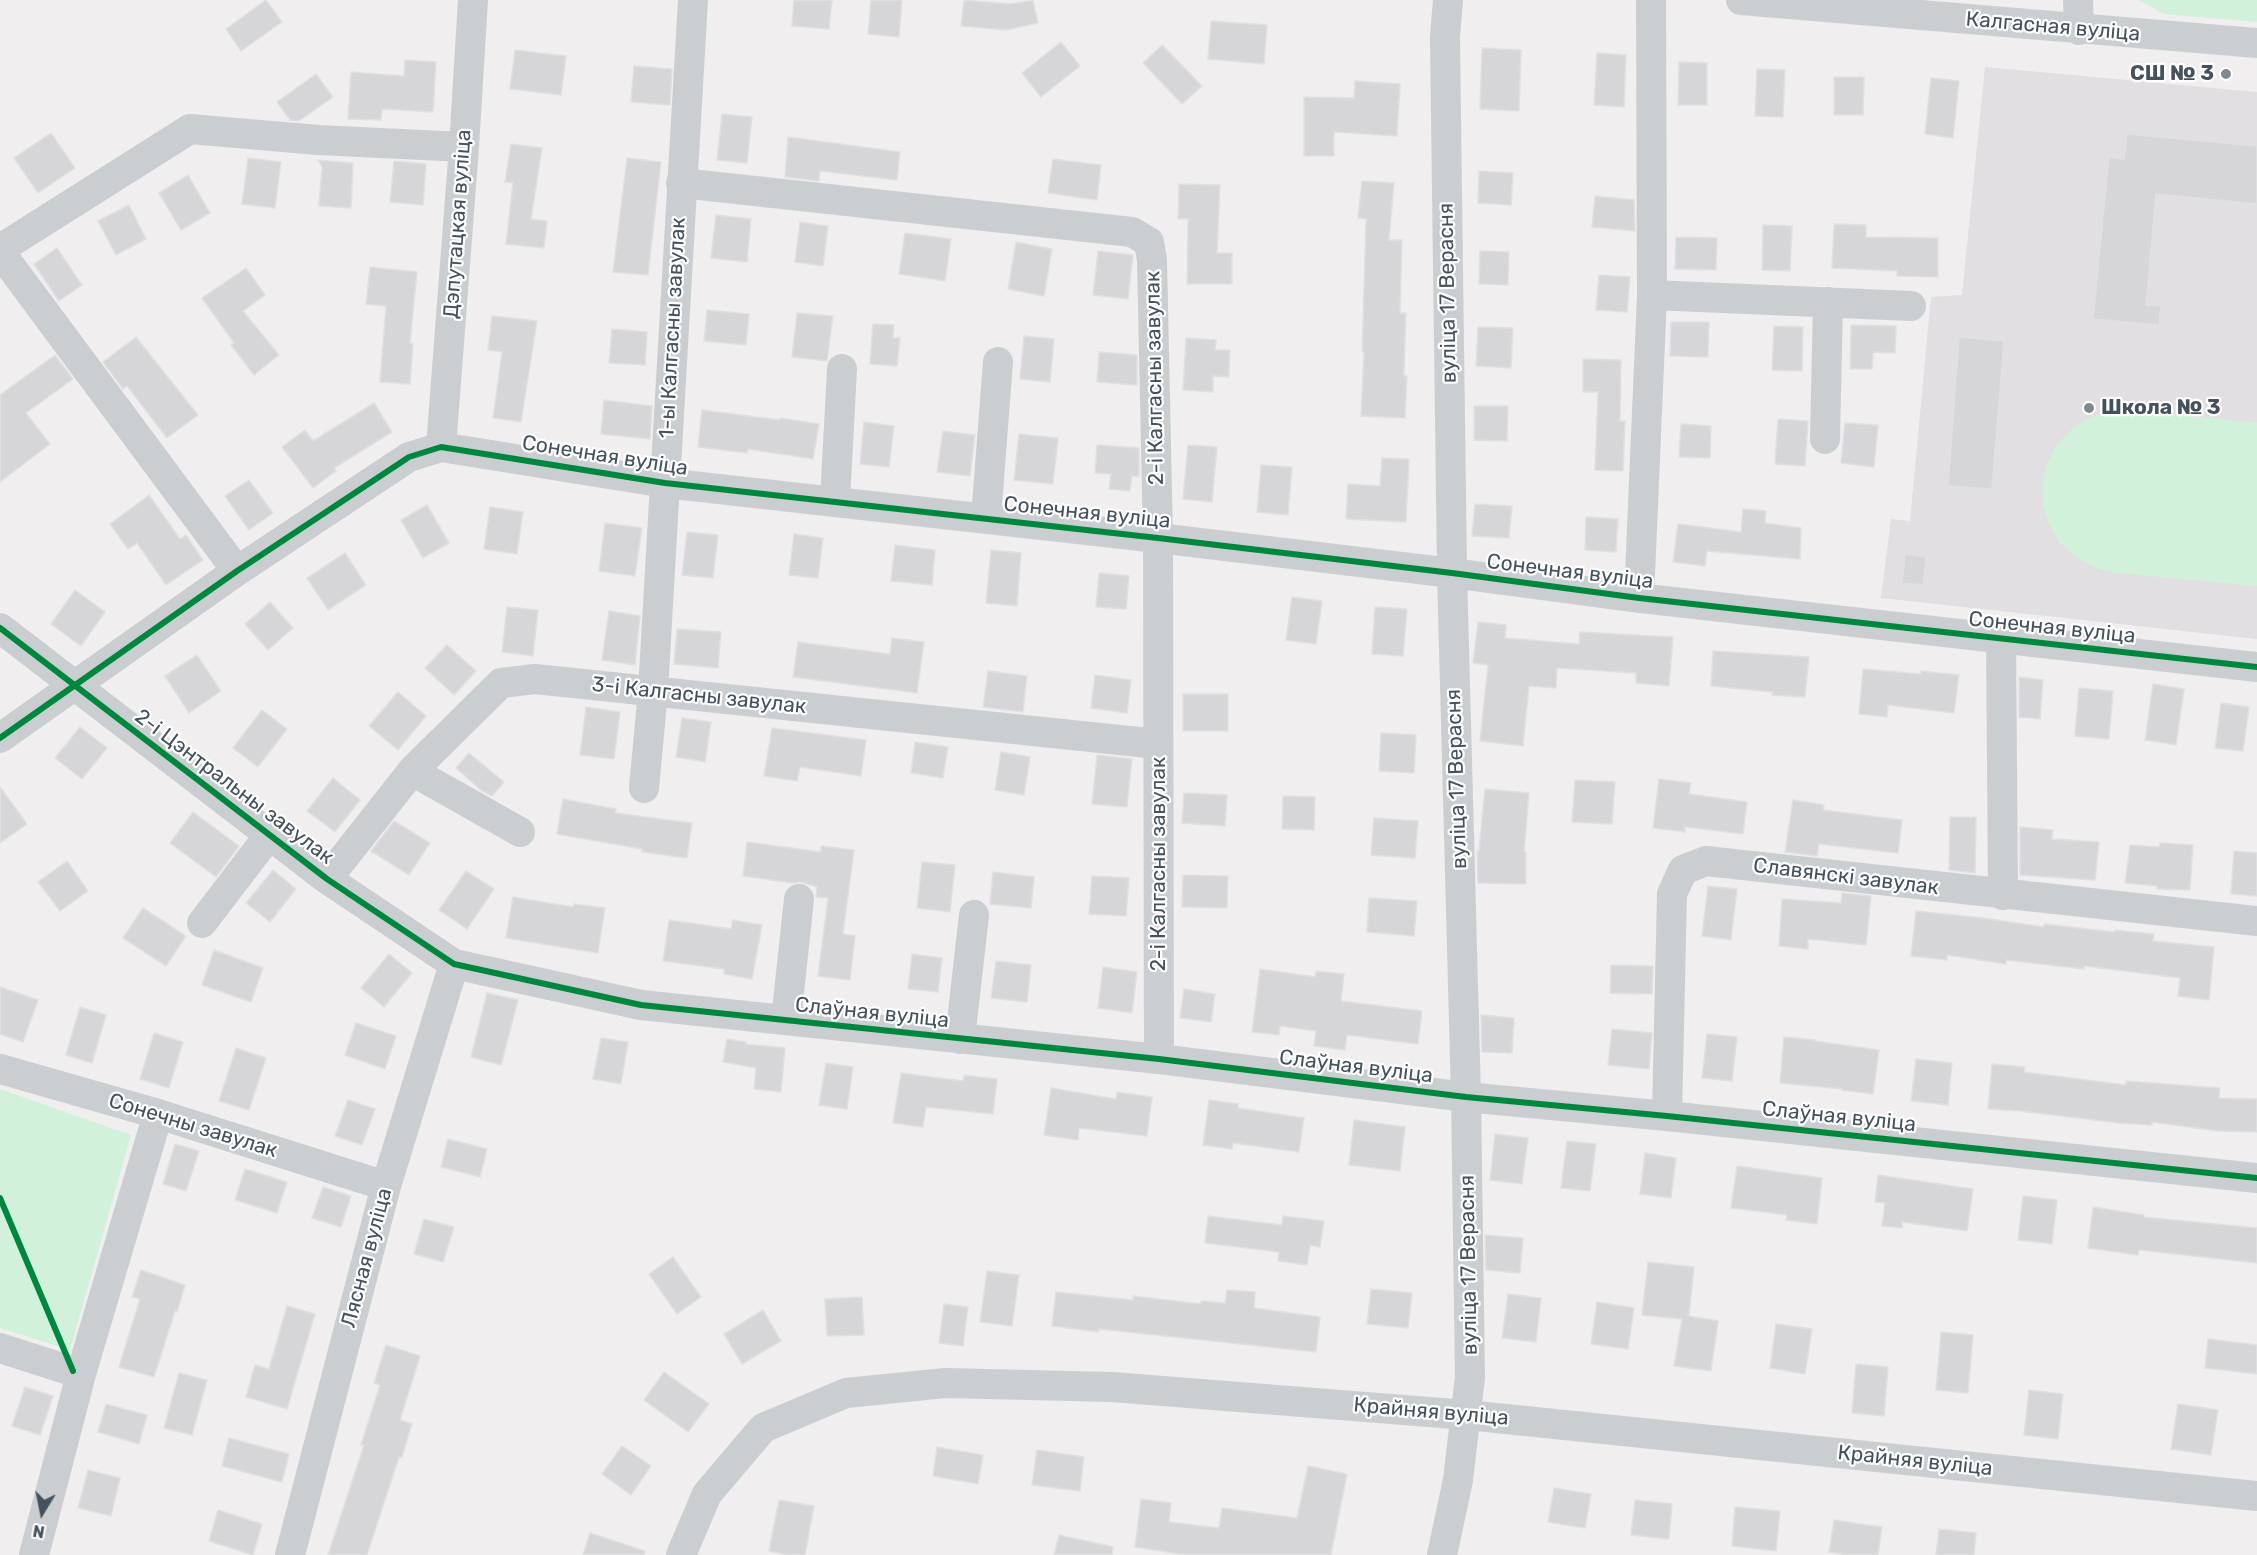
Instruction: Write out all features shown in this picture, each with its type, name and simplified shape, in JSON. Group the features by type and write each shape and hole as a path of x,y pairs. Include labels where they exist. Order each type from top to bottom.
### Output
{"street":[{"name":"Дэпутацкая вуліца","path":"441,447 465,147 473,0"},
{"name":"1-ы Калгасны завулак","path":"644,788 653,692 693,0"},
{"name":"вуліца 17 Верасня","path":"1442,1555 1458,1480 1470,1377 1466,1097 1452,573 1445,37 1448,0"},
{"path":"1639,598 1652,295 1651,0"},
{"name":"Калгасная вуліца","path":"1741,0 2079,30 2257,43"},
{"path":"2078,0 2079,30"},
{"path":"237,572 0,251 190,129 318,140 465,147"},
{"name":"2-і Калгасны завулак","path":"681,183 1132,232 1149,242 1152,260 1158,538 1159,1059"},
{"path":"1652,295 1911,306"},
{"path":"1825,440 1828,302"},
{"path":"986,518 998,362"},
{"path":"835,501 842,369"},
{"name":"Сонечная вуліца","path":"0,738 237,572 409,457 441,447 665,483 1158,538 1639,598 2257,667"},
{"name":"2-і Цэнтральны завулак","path":"0,627 327,879 454,964"},
{"path":"2001,639 2003,895"},
{"name":"3-і Калгасны завулак","path":"327,879 412,771 501,683 535,680 1158,744"},
{"path":"412,771 520,832"},
{"path":"202,923 270,834"},
{"name":"Славянскі завулак","path":"1666,1116 1672,894 1683,870 1706,861 2257,921"},
{"path":"786,1020 799,899"},
{"path":"960,1039 974,915"},
{"name":"Слаўная вуліца","path":"454,964 641,1005 1159,1059 1466,1097 2257,1178"},
{"name":"Лясная вуліца","path":"290,1555 386,1185 454,964"},
{"name":"Сонечны завулак","path":"0,1069 158,1114 386,1185"},
{"path":"34,1555 81,1374 158,1114"},
{"path":"0,1348 81,1374"},
{"name":"Крайняя вуліца","path":"681,1555 707,1494 763,1428 846,1393 945,1383 1112,1387 1467,1415 2257,1496"}],"shaded area":[{"name":"Школа № 3","path":"1985,67 2257,92 2257,639 1881,598 1891,519 1910,521 1931,297 1962,295"}],"green space":[{"path":"2139,0 2257,0 2257,22 2164,14"},
{"path":"2130,410 2257,423 2257,586 2117,573 2096,568 2077,558 2061,544 2050,526 2043,506 2042,485 2047,464 2056,445 2088,418 2109,411"},
{"path":"0,1089 131,1135 70,1350 0,1328"}],"building":[{"path":"266,0 282,22 241,51 226,29"},
{"path":"794,0 832,0 829,29 792,26"},
{"path":"871,0 902,0 899,37 868,34"},
{"path":"964,0 1010,4 1033,0 1038,23 1006,30 961,26"},
{"path":"1211,21 1267,25 1264,64 1208,59"},
{"path":"1061,42 1080,66 1041,97 1022,73"},
{"path":"1162,45 1202,86 1182,104 1143,63"},
{"path":"1482,48 1521,50 1519,111 1480,109"},
{"path":"515,50 566,56 561,95 510,89"},
{"path":"1597,53 1626,55 1624,107 1594,105"},
{"path":"405,60 436,62 433,112 382,109 381,120 348,119 351,72 404,76"},
{"path":"1679,62 1707,63 1707,105 1678,105"},
{"path":"634,66 672,69 670,105 631,102"},
{"path":"1757,69 1785,70 1783,117 1755,116"},
{"path":"316,74 333,97 299,121 290,120 277,102"},
{"path":"1834,77 1864,77 1863,115 1834,115"},
{"path":"1931,78 1959,81 1953,138 1925,134"},
{"path":"1355,81 1400,84 1397,136 1334,132 1334,156 1304,156 1304,97 1354,98"},
{"path":"722,114 752,117 747,163 717,160"},
{"path":"51,133 75,168 38,193 14,158"},
{"path":"2127,134 2257,146 2257,204 2156,194 2146,305 2161,306 2159,325 2093,319 2109,157 2124,159"},
{"path":"788,137 900,152 897,180 820,171 819,181 785,177"},
{"path":"511,144 542,148 531,219 547,221 544,248 506,244 513,183 505,182"},
{"path":"248,158 281,162 275,208 242,204"},
{"path":"627,158 661,162 648,275 613,272"},
{"path":"1053,159 1101,165 1097,200 1048,193"},
{"path":"318,160 353,163 351,208 319,206 322,167"},
{"path":"394,161 426,164 423,205 390,202"},
{"path":"1479,171 1513,173 1511,205 1478,203"},
{"path":"188,175 210,213 181,230 159,193"},
{"path":"1362,181 1394,183 1389,240 1402,240 1400,313 1406,313 1405,418 1361,416 1366,219 1358,218"},
{"path":"1179,184 1220,185 1217,253 1232,253 1232,284 1187,284 1188,219 1178,219"},
{"path":"1595,196 1634,200 1635,231 1592,227"},
{"path":"129,205 146,239 116,255 98,221"},
{"path":"716,215 751,219 747,262 711,258"},
{"path":"800,222 828,226 823,266 795,262"},
{"path":"1834,224 1866,225 1866,237 1938,238 1938,277 1897,276 1897,271 1832,268"},
{"path":"1763,225 1792,226 1790,271 1762,270"},
{"path":"905,233 951,239 945,281 899,274"},
{"path":"1676,237 1717,238 1716,270 1675,269"},
{"path":"1016,242 1052,249 1044,296 1008,289"},
{"path":"57,248 82,285 59,301 34,264"},
{"path":"1098,251 1133,255 1128,299 1093,295"},
{"path":"1480,251 1509,252 1508,285 1479,284"},
{"path":"370,267 417,272 410,343 413,343 410,384 380,382 386,306 366,304"},
{"path":"246,268 265,295 243,311 279,355 254,375 231,345 234,343 202,298"},
{"path":"1599,275 1630,277 1627,312 1596,310"},
{"path":"707,310 749,314 746,345 704,341"},
{"path":"797,313 833,316 827,361 792,357"},
{"path":"492,316 537,321 521,422 493,418 502,352 488,350"},
{"path":"1671,322 1709,322 1708,357 1670,356"},
{"path":"873,324 894,325 893,338 900,338 897,366 870,364"},
{"path":"1851,325 1896,326 1895,353 1873,352 1872,369 1850,369"},
{"path":"1774,326 1803,327 1802,371 1772,370"},
{"path":"1478,327 1513,328 1511,368 1476,366"},
{"path":"612,329 647,332 645,365 609,363"},
{"path":"1024,336 1054,339 1050,382 1020,379"},
{"path":"136,337 198,415 167,438 127,386 123,389 103,362"},
{"path":"1959,337 2004,341 1992,489 1948,486"},
{"path":"1186,338 1216,340 1215,350 1230,350 1229,377 1213,376 1213,392 1183,390"},
{"path":"1099,352 1137,355 1137,385 1097,382"},
{"path":"55,355 73,379 26,413 50,444 0,482 0,395"},
{"path":"1583,359 1621,360 1620,421 1625,421 1623,471 1595,470 1598,392 1583,392"},
{"path":"604,400 652,406 650,439 601,434"},
{"path":"374,403 392,432 334,468 336,471 313,488 282,447 305,430 313,441"},
{"path":"1474,406 1508,406 1507,441 1474,440"},
{"path":"702,410 819,424 813,459 748,449 747,453 698,447"},
{"path":"1778,419 1808,421 1805,466 1775,464"},
{"path":"864,422 894,426 889,467 860,464"},
{"path":"1845,423 1878,425 1874,467 1841,463"},
{"path":"1681,424 1711,426 1710,458 1679,457"},
{"path":"943,431 975,435 970,476 937,472"},
{"path":"1019,434 1058,438 1053,484 1014,480"},
{"path":"1097,445 1139,448 1139,477 1132,476 1130,491 1109,489 1111,474 1095,473"},
{"path":"1188,445 1217,447 1212,502 1183,499"},
{"path":"1382,458 1409,459 1406,522 1346,519 1348,484 1380,486"},
{"path":"1261,465 1292,467 1288,515 1257,512"},
{"path":"249,480 273,513 249,530 225,496"},
{"path":"149,495 180,539 186,535 203,560 166,585 137,543 128,549 110,524"},
{"path":"1475,504 1512,506 1509,538 1472,536"},
{"path":"427,505 449,543 423,558 401,520"},
{"path":"490,507 523,512 517,554 484,549"},
{"path":"1743,509 1766,511 1765,523 1801,528 1800,559 1707,551 1705,566 1673,562 1678,524 1741,532"},
{"path":"1586,517 1618,519 1616,552 1585,550"},
{"path":"605,523 642,528 635,576 599,571"},
{"path":"687,532 718,535 713,578 682,575"},
{"path":"794,534 823,538 818,578 789,575"},
{"path":"895,545 935,550 932,585 891,581"},
{"path":"991,550 1021,553 1017,606 986,603"},
{"path":"345,553 366,585 328,610 307,578"},
{"path":"1905,554 1926,557 1923,585 1902,583"},
{"path":"1099,573 1129,576 1126,609 1096,607"},
{"path":"75,590 105,612 81,646 51,624"},
{"path":"1292,597 1322,601 1316,644 1286,640"},
{"path":"270,602 293,628 268,650 245,624"},
{"path":"507,607 538,610 533,656 502,652"},
{"path":"1375,607 1407,609 1403,656 1372,654"},
{"path":"609,611 640,616 635,665 602,660"},
{"path":"1478,622 1506,625 1505,638 1579,644 1580,632 1673,637 1669,686 1636,683 1636,673 1557,668 1556,688 1529,686 1523,746 1480,741 1488,665 1473,663"},
{"path":"677,629 721,632 718,668 674,664"},
{"path":"892,638 924,642 917,693 793,677 798,642 890,654"},
{"path":"447,645 476,671 454,695 425,668"},
{"path":"1713,651 1809,657 1805,697 1772,695 1773,692 1711,686"},
{"path":"197,655 221,691 189,713 165,676"},
{"path":"1863,669 1959,675 1954,713 1888,705 1887,717 1859,714"},
{"path":"988,671 1027,676 1023,712 983,707"},
{"path":"1095,675 1131,680 1127,713 1091,708"},
{"path":"2019,677 2043,680 2040,719 2019,717"},
{"path":"2153,684 2184,689 2176,745 2145,740"},
{"path":"2079,688 2113,691 2109,739 2075,736"},
{"path":"398,692 426,716 398,750 369,726"},
{"path":"1183,694 1228,694 1228,731 1183,731"},
{"path":"2221,703 2249,707 2243,751 2215,748"},
{"path":"586,707 620,712 614,759 580,755"},
{"path":"262,710 287,729 258,767 233,748"},
{"path":"682,718 711,722 705,762 676,757"},
{"path":"80,727 107,748 82,779 55,758"},
{"path":"772,728 866,740 861,776 800,767 797,781 764,776"},
{"path":"1381,733 1416,735 1414,773 1379,771"},
{"path":"915,742 948,747 943,778 911,773"},
{"path":"1001,752 1030,757 1024,795 995,790"},
{"path":"469,753 504,782 492,796 482,791 456,768"},
{"path":"1097,755 1132,759 1127,807 1092,804"},
{"path":"333,778 360,800 335,832 307,811"},
{"path":"1659,779 1691,783 1689,794 1747,802 1743,834 1685,827 1685,832 1653,828"},
{"path":"1575,780 1615,782 1612,824 1572,822"},
{"path":"0,787 27,824 0,843"},
{"path":"1485,789 1529,793 1524,852 1526,852 1526,884 1478,883 1477,851 1479,851"},
{"path":"1184,793 1227,795 1225,826 1182,823"},
{"path":"1283,796 1315,797 1314,830 1282,829"},
{"path":"563,799 616,809 615,813 692,823 687,858 642,852 642,849 557,834"},
{"path":"1793,800 1824,805 1823,810 1902,820 1898,853 1819,844 1817,856 1785,852"},
{"path":"193,812 239,846 216,877 170,843"},
{"path":"1950,817 1976,817 1975,873 1949,870"},
{"path":"1374,818 1418,821 1415,858 1371,855"},
{"path":"394,821 430,843 409,875 371,851"},
{"path":"2020,827 2053,830 2052,839 2099,842 2095,880 2020,875"},
{"path":"747,842 821,852 821,846 854,850 843,934 855,936 850,980 818,976 828,898 816,897 817,887 801,882 792,883 743,876"},
{"path":"2160,843 2193,845 2190,890 2157,889 2157,886 2125,883 2130,845 2159,847"},
{"path":"2234,851 2257,853 2257,896 2231,894"},
{"path":"67,861 88,891 60,911 38,882"},
{"path":"922,862 955,865 950,912 917,908"},
{"path":"273,870 296,889 270,922 246,903"},
{"path":"466,871 494,889 467,929 439,910"},
{"path":"993,872 1034,877 1031,908 990,904"},
{"path":"1183,875 1228,876 1227,908 1182,907"},
{"path":"1092,876 1129,878 1126,916 1089,914"},
{"path":"1708,886 1737,889 1731,940 1702,936"},
{"path":"1842,893 1871,896 1866,945 1808,939 1808,949 1779,946 1782,899 1841,903"},
{"path":"513,897 573,907 574,904 605,908 598,953 506,938"},
{"path":"1369,898 1417,901 1414,936 1367,932"},
{"path":"143,908 186,936 166,966 123,938"},
{"path":"1916,911 2044,927 2044,924 2154,934 2153,941 2214,947 2209,1000 2178,996 2180,978 2084,966 2084,969 2006,960 2006,964 1947,955 1947,960 1911,956"},
{"path":"669,920 731,929 733,920 762,925 752,979 724,974 724,969 663,961"},
{"path":"214,950 263,968 251,1002 202,985"},
{"path":"389,954 412,973 384,1007 361,988"},
{"path":"912,954 942,958 938,992 908,989"},
{"path":"996,961 1031,965 1027,1002 991,998"},
{"path":"1611,965 1653,966 1652,994 1610,993"},
{"path":"1103,967 1137,972 1132,1013 1098,1008"},
{"path":"1260,969 1315,977 1316,971 1344,974 1341,1001 1422,1011 1418,1044 1347,1035 1345,1050 1314,1046 1316,1031 1280,1026 1279,1035 1252,1032"},
{"path":"0,987 38,1000 23,1042 0,1034"},
{"path":"1184,989 1215,994 1211,1022 1180,1018"},
{"path":"487,993 518,1000 501,1065 471,1057"},
{"path":"80,1007 106,1015 92,1063 66,1055"},
{"path":"1481,1015 1514,1018 1512,1053 1482,1052"},
{"path":"356,1023 396,1036 385,1069 345,1055"},
{"path":"1612,1029 1652,1033 1649,1069 1608,1065"},
{"path":"154,1033 183,1042 169,1088 140,1079"},
{"path":"1707,1034 1737,1037 1732,1081 1702,1078"},
{"path":"1784,1037 1879,1050 1873,1094 1780,1083"},
{"path":"601,1038 628,1042 621,1084 593,1079"},
{"path":"727,1039 746,1042 746,1044 785,1048 781,1092 754,1089 756,1068 723,1062"},
{"path":"236,1048 266,1058 249,1110 219,1101"},
{"path":"1916,1059 1952,1063 1948,1105 1911,1101"},
{"path":"826,1063 853,1067 847,1109 819,1105"},
{"path":"1992,1064 2025,1067 2024,1072 2126,1085 2126,1081 2220,1088 2219,1098 2257,1099 2257,1132 2218,1131 2152,1122 2152,1125 2119,1123 1988,1109"},
{"path":"901,1073 963,1081 964,1075 997,1079 993,1114 926,1107 923,1127 893,1123"},
{"path":"1051,1088 1116,1099 1117,1092 1152,1097 1147,1136 1079,1128 1078,1140 1044,1135"},
{"path":"348,1100 375,1109 362,1145 335,1136"},
{"path":"1209,1100 1238,1104 1238,1108 1304,1118 1299,1152 1233,1143 1232,1149 1203,1145"},
{"path":"1354,1120 1405,1127 1400,1171 1349,1165"},
{"path":"1495,1134 1528,1138 1522,1184 1490,1180"},
{"path":"448,1139 487,1149 480,1177 441,1167"},
{"path":"1567,1141 1596,1144 1590,1191 1561,1188"},
{"path":"175,1144 199,1151 186,1191 163,1184"},
{"path":"1645,1153 1676,1158 1671,1198 1640,1194"},
{"path":"1737,1166 1822,1178 1817,1224 1786,1220 1787,1215 1731,1208"},
{"path":"245,1169 287,1182 277,1213 235,1200"},
{"path":"1878,1175 1973,1189 1967,1231 1902,1222 1902,1228 1882,1226 1885,1203 1875,1202"},
{"path":"323,1187 351,1196 341,1227 312,1218"},
{"path":"2023,1196 2057,1200 2052,1244 2018,1240"},
{"path":"2093,1207 2144,1215 2144,1217 2257,1228 2257,1263 2139,1250 2138,1255 2088,1248"},
{"path":"1208,1216 1282,1225 1283,1216 1324,1221 1320,1247 1310,1245 1307,1265 1278,1261 1279,1252 1205,1243"},
{"path":"424,1219 454,1227 443,1262 414,1254"},
{"path":"1485,1235 1523,1238 1520,1273 1486,1270"},
{"path":"673,1257 701,1297 677,1314 649,1274"},
{"path":"1648,1262 1694,1267 1689,1316 1718,1321 1711,1371 1674,1366 1682,1319 1642,1315"},
{"path":"141,1270 185,1285 154,1377 119,1367 140,1299 132,1297"},
{"path":"987,1271 1019,1275 1012,1326 980,1322"},
{"path":"1371,1289 1412,1293 1408,1328 1367,1324"},
{"path":"1227,1290 1255,1292 1254,1308 1320,1317 1316,1352 1052,1326 1056,1292 1133,1300 1133,1296 1201,1304 1201,1301 1225,1303"},
{"path":"1508,1294 1541,1298 1536,1342 1502,1338"},
{"path":"862,1297 864,1335 827,1336 825,1299"},
{"path":"1597,1302 1634,1308 1628,1349 1591,1344"},
{"path":"944,1304 968,1307 963,1346 939,1343"},
{"path":"287,1306 315,1314 287,1409 246,1397 255,1365 269,1369"},
{"path":"763,1310 781,1341 742,1364 724,1334"},
{"path":"1776,1324 1812,1329 1805,1374 1770,1368"},
{"path":"1941,1332 1973,1335 1968,1393 1936,1390"},
{"path":"2208,1339 2257,1345 2257,1374 2205,1368"},
{"path":"386,1345 420,1356 400,1420 412,1424 367,1555 328,1555 364,1445 361,1445 380,1385 374,1383"},
{"path":"1856,1364 1888,1367 1884,1416 1852,1413"},
{"path":"664,1372 709,1404 688,1432 644,1400"},
{"path":"179,1373 207,1380 192,1435 164,1428"},
{"path":"25,1387 53,1396 40,1435 12,1426"},
{"path":"2029,1390 2063,1394 2058,1439 2024,1435"},
{"path":"106,1404 147,1415 139,1444 98,1432"},
{"path":"2178,1404 2218,1410 2211,1455 2171,1449"},
{"path":"229,1438 289,1454 282,1482 222,1466"},
{"path":"622,1446 651,1466 631,1495 602,1474"},
{"path":"937,1447 983,1455 978,1484 933,1476"},
{"path":"1037,1450 1084,1457 1080,1491 1032,1485"},
{"path":"1308,1466 1347,1474 1331,1555 1186,1555 1135,1547 1141,1499 1171,1503 1169,1522 1219,1528 1222,1508 1297,1518"},
{"path":"88,1470 120,1478 111,1516 78,1508"},
{"path":"1554,1488 1591,1494 1585,1528 1548,1522"},
{"path":"779,1500 814,1506 805,1555 788,1555 769,1551"},
{"path":"1635,1500 1672,1504 1669,1539 1631,1535"},
{"path":"1735,1507 1780,1511 1776,1551 1732,1546"},
{"path":"218,1510 262,1524 253,1555 209,1541"},
{"path":"1834,1520 1882,1527 1878,1555 1848,1555 1829,1552"},
{"path":"1939,1529 1976,1533 1974,1555 1936,1555"},
{"path":"590,1533 645,1551 644,1555 583,1555"},
{"path":"1059,1535 1113,1547 1112,1555 1054,1555"}],"cycle path":[{"path":"0,738 237,571 409,457 441,447 665,483 1158,538 1639,598 2257,667"},
{"path":"0,628 327,879 454,964 641,1005 1159,1059 1466,1097 2257,1178"},
{"path":"0,1198 73,1371"}],"place":[{"name":"СШ № 3","path":"2226,74"},
{"name":"Школа № 3","path":"2089,408"}]}
